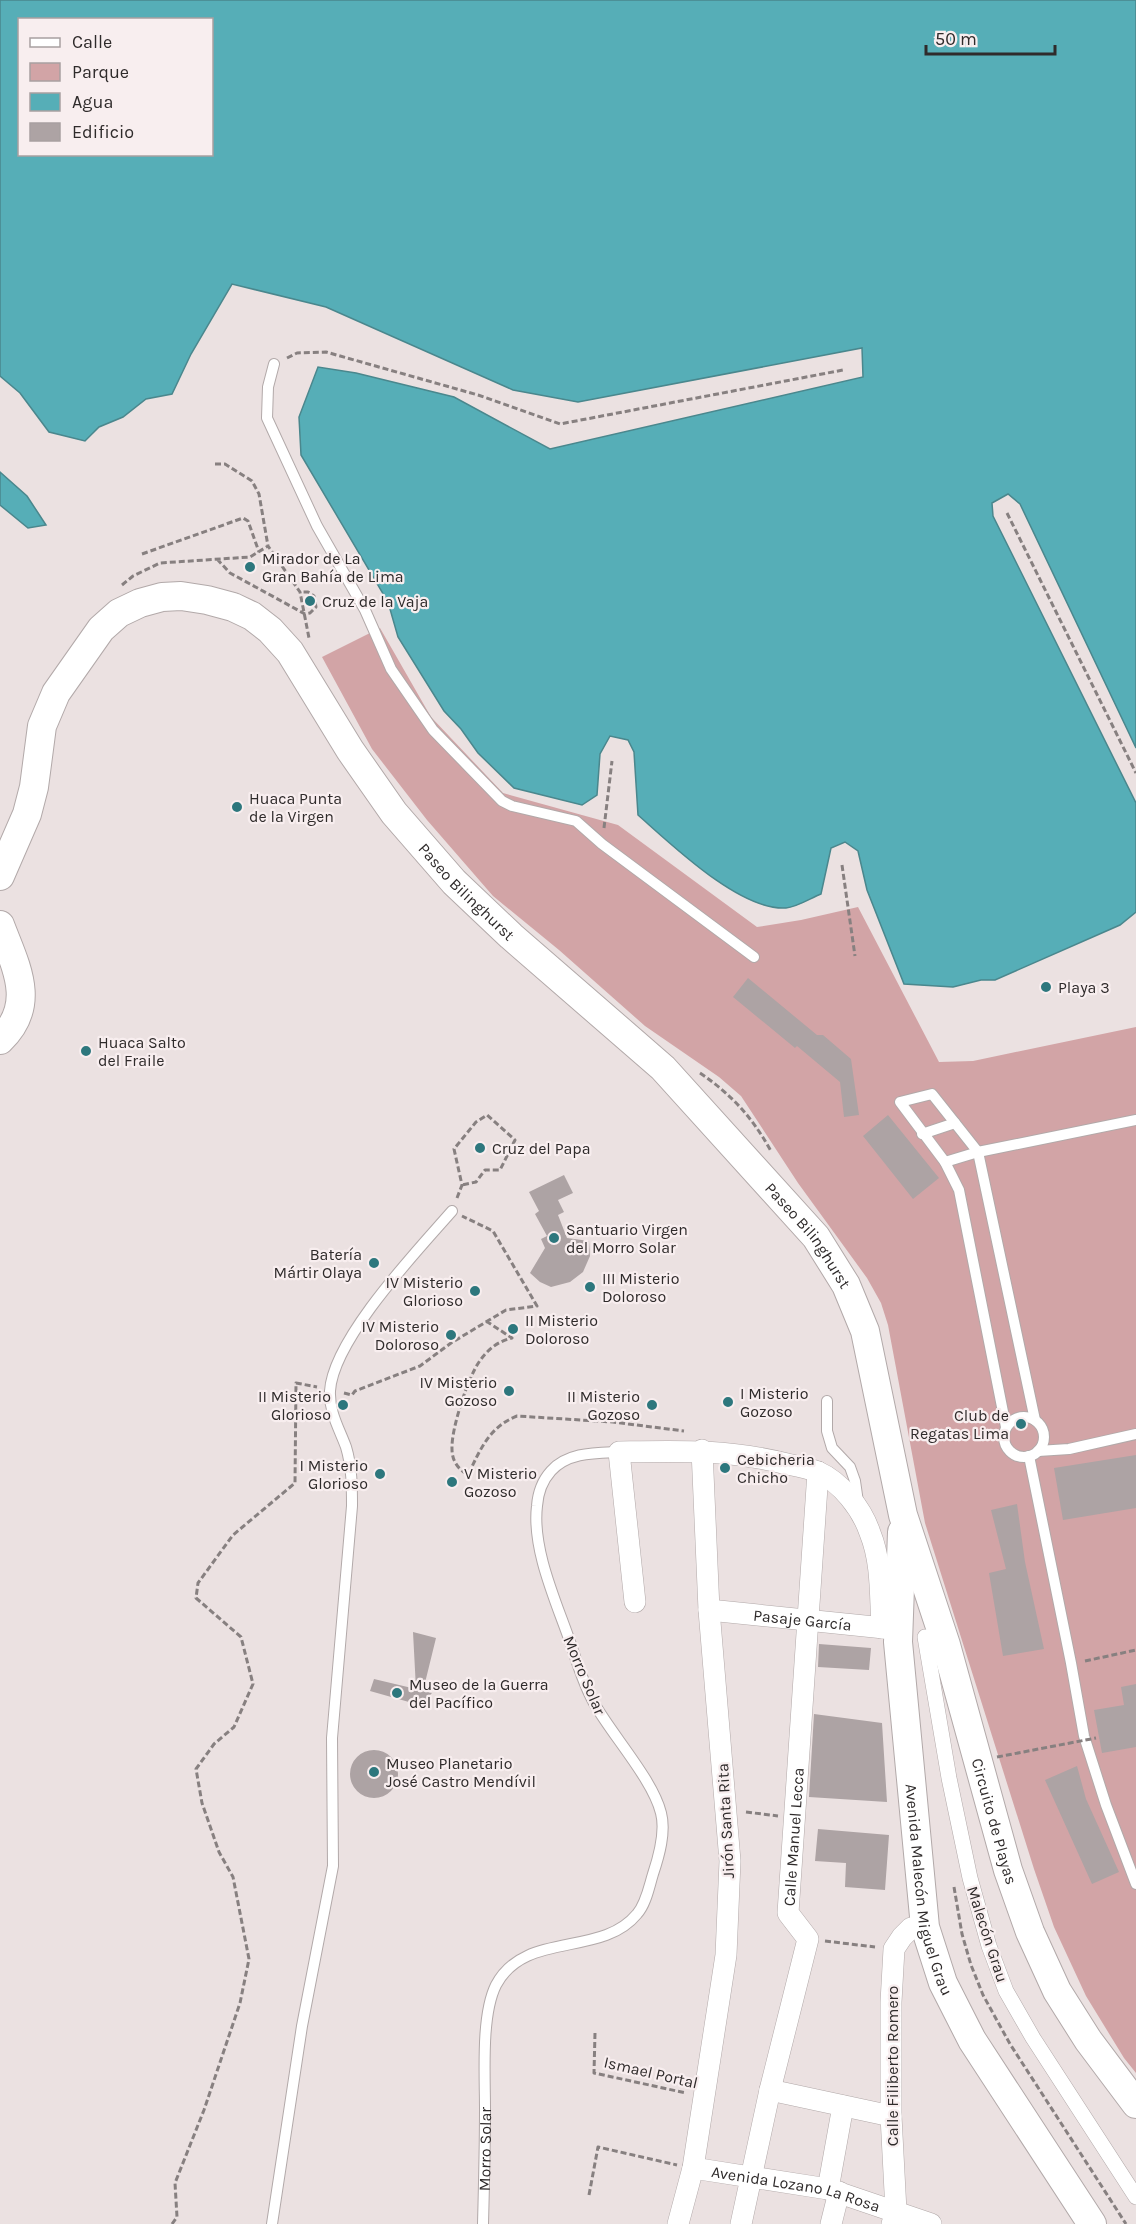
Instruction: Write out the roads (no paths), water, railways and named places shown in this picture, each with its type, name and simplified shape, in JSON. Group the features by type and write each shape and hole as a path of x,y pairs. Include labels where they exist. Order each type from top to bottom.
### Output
{"main road":[{"name":"Paseo Bilinghurst","path":"0,876 27,814 34,787 42,726 56,693 101,628 119,613 140,603 162,597 181,596 207,600 233,607 252,616 270,630 290,652 350,750 394,813 454,882 511,936 663,1068 816,1237 846,1285 865,1331 903,1515"},
{"path":"0,924 21,980 21,999 8,1033 0,1040"},
{"name":"Circuito de Playas","path":"903,1515 931,1628 1030,1932 1057,1991 1088,2040 1136,2104"},
{"name":"Avenida Malecón Miguel Grau","path":"903,1515 890,1629 925,1927 943,1983 972,2040 1092,2224"},
{"path":"890,1629 915,1614 923,1613 931,1628"}],"street":[{"name":"Morro Solar","path":"619,1452 698,1442 818,1472 844,1491 860,1511 871,1533 890,1629"},
{"name":"Jirón Santa Rita","path":"678,2224 693,2168 726,1955 730,1861 709,1610 698,1442"},
{"path":"619,1452 635,1602"},
{"name":"Calle Manuel Lecca","path":"770,2090 808,1939 788,1913 818,1472"},
{"name":"Pasaje García","path":"709,1610 890,1629"},
{"name":"Malecón Grau","path":"931,1628 949,1778 970,1878 989,1946 1006,1991 1033,2038 1136,2197"},
{"name":"Calle Filiberto Romero","path":"894,2217 891,2002 894,1949 911,1928 925,1927"},
{"path":"741,2224 770,2090 891,2116"},
{"path":"831,2224 843,2106"},
{"name":"Avenida Lozano La Rosa","path":"693,2168 834,2191 894,2217 931,2224"}],"lane":[{"path":"274,364 268,387 267,418 317,526 365,610 391,669 433,730 502,801 512,806 576,821 602,844 754,957"},
{"path":"1006,1427 959,1190 945,1162 900,1102 932,1094 978,1152 1035,1420"},
{"path":"945,1162 978,1152 1136,1119"},
{"path":"922,1134 955,1123"},
{"path":"272,2224 302,2026 333,1866 332,1738 352,1506 351,1475 346,1448 332,1416 330,1389 338,1361 383,1290 452,1211"},
{"path":"827,1401 827,1431 832,1448 850,1467 860,1511"},
{"path":"1136,1434 1069,1449 1033,1454 1016,1455 1006,1446 1004,1433 1006,1427 1022,1416 1040,1424 1044,1435 1043,1441 1033,1454 1083,1736 1136,1884"},
{"name":"Morro Solar","path":"483,2224 485,2072 487,2019 491,1996 505,1972 525,1956 539,1950 607,1935 624,1927 638,1913 645,1900 663,1833 662,1814 655,1796 608,1727 583,1680 545,1571 538,1534 536,1507 540,1488 552,1470 565,1461 583,1454 619,1452"}],"water":[{"path":"0,0 1136,0 1136,748 1020,504 1008,494 992,503 993,516 1136,803 1136,912 1120,925 995,980 981,980 953,987 904,984 867,890 858,851 845,842 831,848 821,894 786,908 768,906 748,899 708,874 638,815 634,752 628,740 610,736 600,754 597,795 582,805 514,788 478,753 461,729 444,711 398,637 388,602 301,455 299,417 318,367 356,373 454,397 550,449 863,377 862,348 578,402 513,390 326,307 232,284 191,354 172,394 146,399 123,417 99,427 85,441 49,432 20,393 0,376"},
{"path":"0,472 27,496 46,525 28,528 0,505"}],"place":[{"name":"Mirador de La Gran Bahía de Lima","path":"250,567"},
{"name":"Cruz de la Vaja","path":"310,601"},
{"name":"Huaca Punta de la Virgen","path":"237,807"},
{"name":"Playa 3","path":"1046,987"},
{"name":"Huaca Salto del Fraile","path":"86,1051"},
{"name":"Cruz del Papa","path":"480,1148"},
{"name":"Santuario Virgen del Morro Solar","path":"554,1238"},
{"name":"Batería Mártir Olaya","path":"374,1263"},
{"name":"III Misterio Doloroso","path":"590,1287"},
{"name":"IV Misterio Glorioso","path":"475,1291"},
{"name":"II Misterio Doloroso","path":"513,1329"},
{"name":"IV Misterio Doloroso","path":"451,1335"},
{"name":"IV Misterio Gozoso","path":"509,1391"},
{"name":"I Misterio Gozoso","path":"728,1402"},
{"name":"II Misterio Glorioso","path":"343,1405"},
{"name":"II Misterio Gozoso","path":"652,1405"},
{"name":"Club de Regatas Lima","path":"1021,1424"},
{"name":"Cebicheria Chicho","path":"725,1468"},
{"name":"I Misterio Glorioso","path":"380,1474"},
{"name":"V Misterio Gozoso","path":"452,1482"},
{"name":"Museo de la Guerra del Pacífico","path":"397,1693"},
{"name":"Museo Planetario José Castro Mendívil","path":"374,1772"}]}
